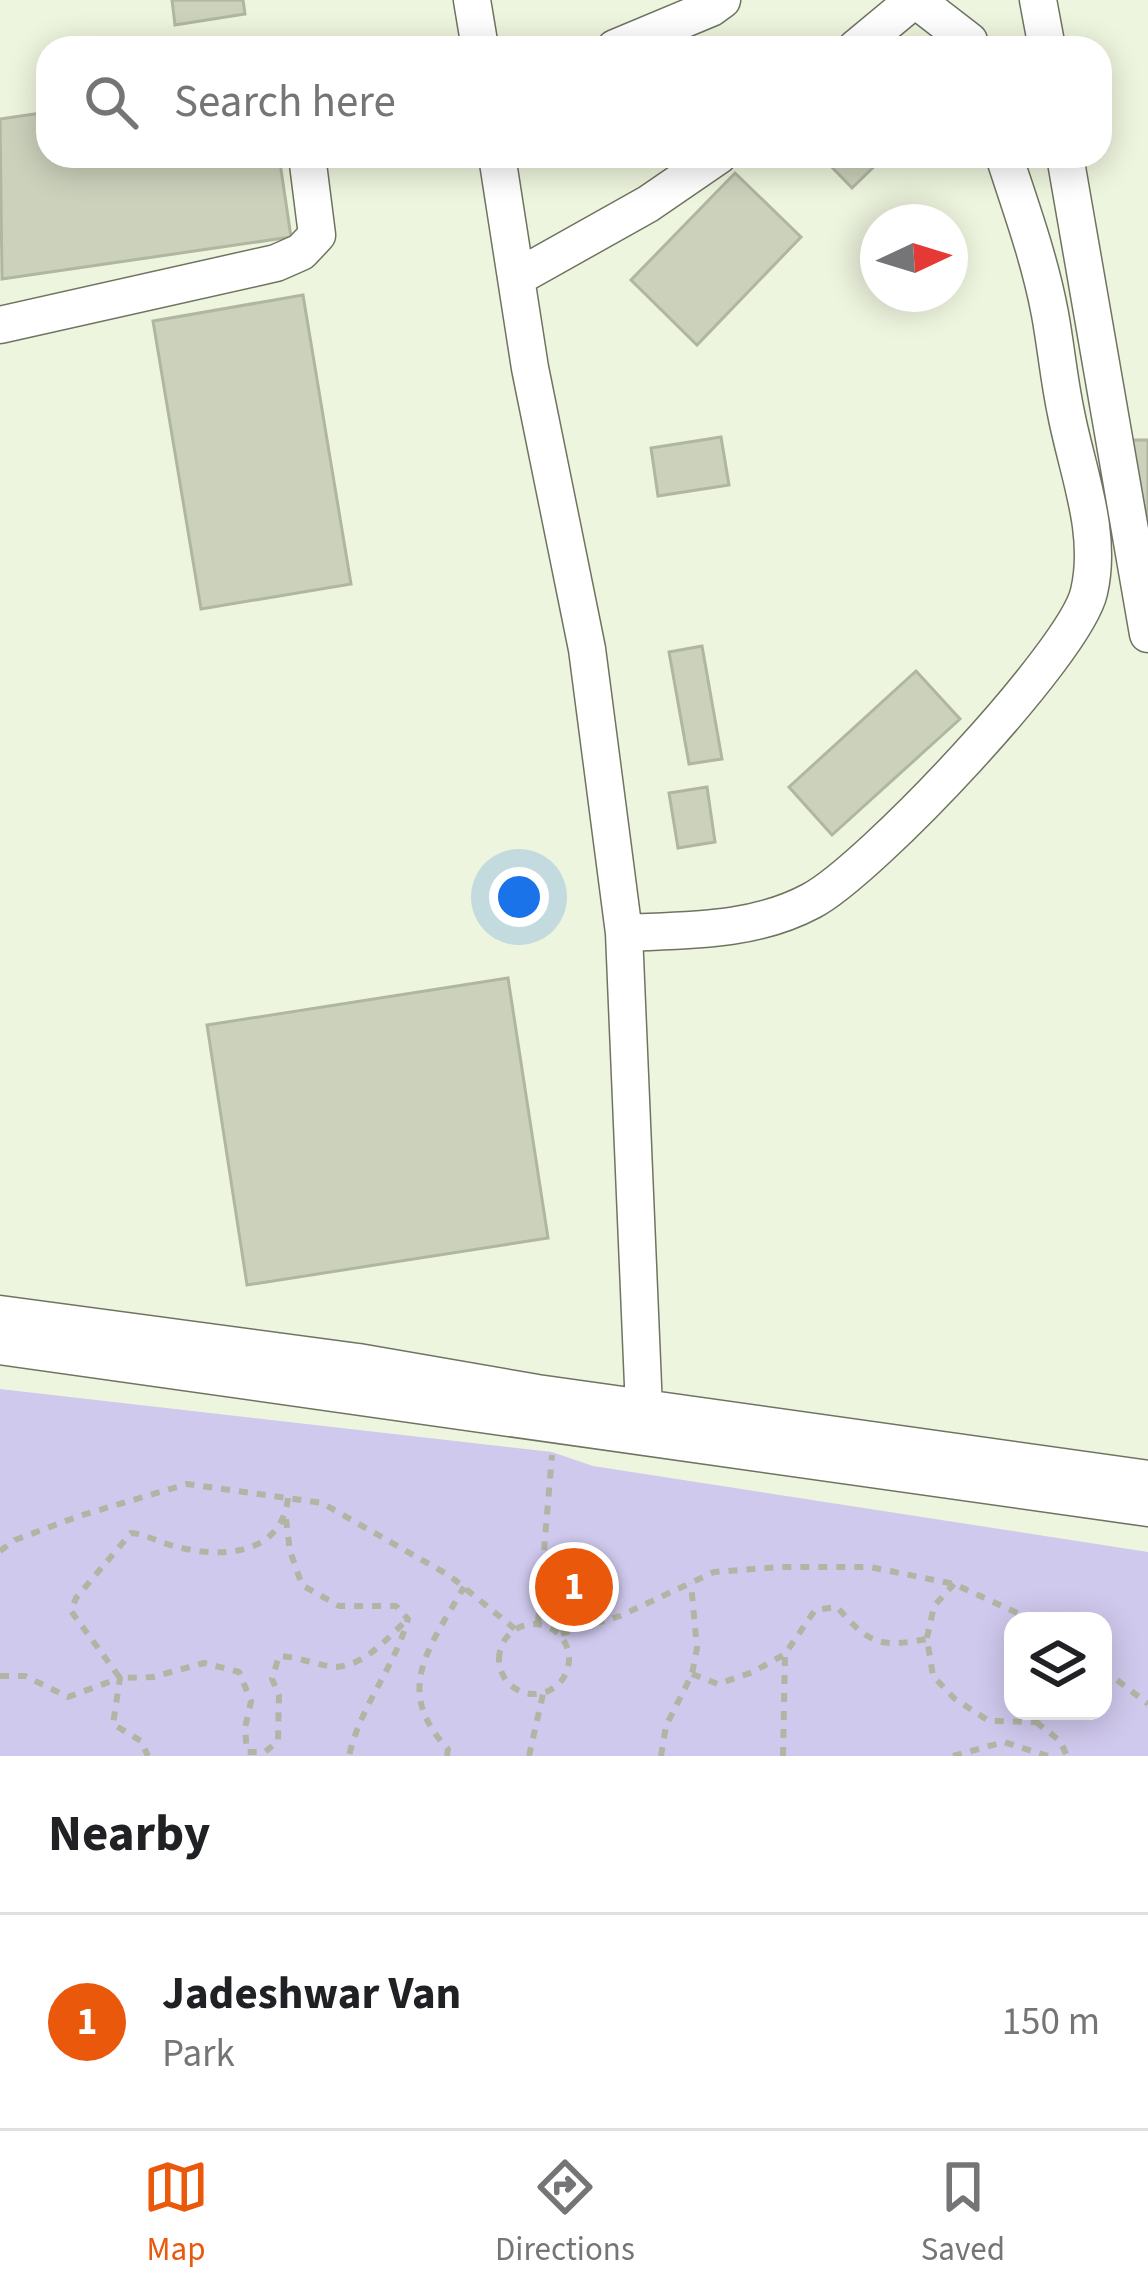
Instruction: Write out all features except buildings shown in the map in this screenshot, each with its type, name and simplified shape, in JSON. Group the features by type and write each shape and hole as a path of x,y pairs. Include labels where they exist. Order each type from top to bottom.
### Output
{"street":[{"path":"472,0 478,36"},
{"path":"644,36 722,0"},
{"path":"871,36 915,0 964,36"},
{"path":"1038,0 1045,36"},
{"path":"0,325 276,263 301,252 317,235 309,168"},
{"path":"498,168 530,368 587,649 624,933 644,1408"},
{"path":"516,278 648,204 700,168"},
{"path":"624,933 760,922 814,900 893,835 995,725 1064,642 1089,595 1095,542 1049,310 1008,168"},
{"path":"1067,168 1148,634"},
{"path":"0,1314 358,1362 1148,1480"},
{"path":"0,1346 1148,1508"}],"path":[{"path":"538,1623 552,1452"},
{"path":"0,1551 15,1540 79,1516 187,1484 322,1503 464,1587 514,1629"},
{"path":"288,1498 290,1550 302,1585 339,1606 396,1606 408,1619"},
{"path":"148,1756 141,1742 113,1724 120,1678 71,1611 76,1598 131,1533 212,1554 242,1552 270,1538 286,1516"},
{"path":"561,1634 620,1616 714,1572 870,1567 954,1583 1016,1612"},
{"path":"661,1756 666,1726 692,1674 697,1648 691,1582"},
{"path":"954,1583 934,1606 927,1639 933,1676 989,1721 1036,1723 1060,1741 1067,1756"},
{"path":"447,1756 448,1749 417,1705 418,1689 427,1659 464,1587"},
{"path":"692,1674 718,1684 753,1672 785,1654 815,1610 837,1607 860,1634 889,1647 927,1639"},
{"path":"0,1676 25,1676 68,1697 120,1678 153,1677 204,1663 239,1672 251,1701 245,1728 247,1752 265,1752 278,1741 279,1695 272,1679 279,1656 303,1657 333,1667 365,1658 408,1619"},
{"path":"349,1756 357,1720 401,1643 408,1619"},
{"path":"538,1623 561,1634 571,1657 564,1681 543,1694 518,1692 501,1674 500,1648 514,1629 538,1623"},
{"path":"783,1756 785,1654"},
{"path":"1112,1676 1148,1704"},
{"path":"530,1756 543,1694"},
{"path":"1036,1723 1039,1720"},
{"path":"953,1756 1004,1742 1048,1756"}],"shaded area":[{"path":"0,1389 552,1452 593,1466 1148,1552 1148,1756 0,1756"}],"place":[{"name":"Jadeshwar Van","path":"574,1587"}]}
